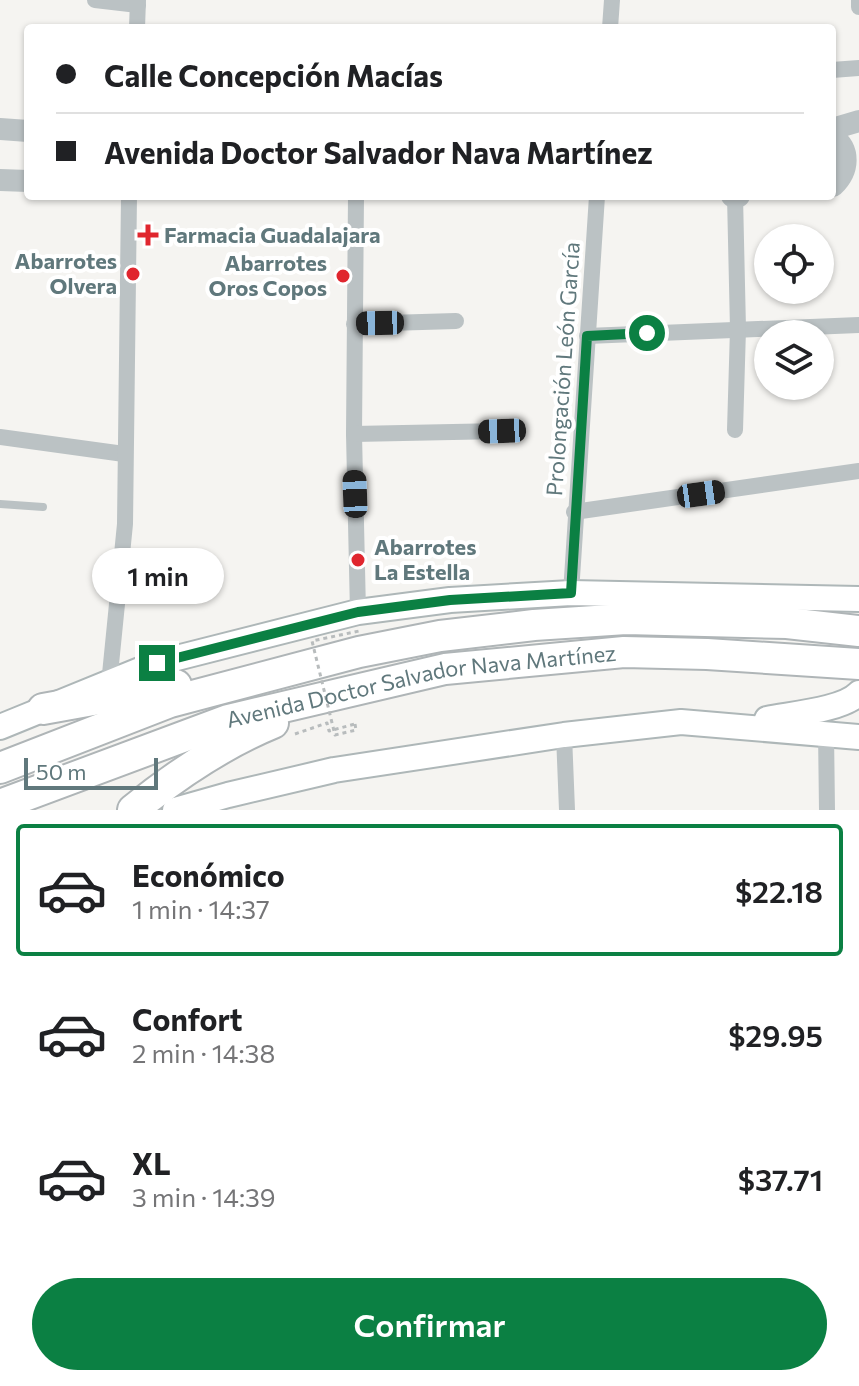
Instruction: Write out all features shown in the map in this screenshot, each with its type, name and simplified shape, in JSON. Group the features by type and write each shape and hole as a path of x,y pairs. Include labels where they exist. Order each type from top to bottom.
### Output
{"highway":[{"name":"Avenida Doctor Salvador Nava Martínez","path":"0,768 359,632 440,636 626,619 787,623 859,631"},
{"path":"43,709 359,632"},
{"name":"Avenida Doctor Salvador Nava Martínez","path":"0,805 228,720 445,669 624,652 859,664"},
{"path":"133,810 178,774 251,732 353,691"}],"main road":[{"name":"Avenida Doctor Salvador Nava Martínez","path":"0,727 157,663 359,632 450,600 571,593 859,599"},
{"path":"800,597 859,610"},
{"path":"734,725 823,708 854,698 859,693"},
{"path":"175,810 228,802 334,770 564,735 681,722 859,737"}],"street":[{"path":"95,0 138,3 137,24"},
{"path":"610,24 612,0"},
{"path":"859,0 859,7"},
{"path":"836,70 859,68"},
{"path":"836,128 859,121"},
{"path":"0,129 24,131"},
{"path":"836,139 842,144 847,160 841,179 836,183"},
{"path":"0,180 24,181"},
{"path":"836,186 859,182"},
{"path":"109,684 125,524 129,200"},
{"path":"356,200 354,434 359,632"},
{"name":"Prolongación León García","path":"571,593 597,200"},
{"path":"735,430 738,329 736,200"},
{"path":"354,324 456,321"},
{"path":"587,336 859,325"},
{"path":"354,434 502,431"},
{"path":"0,437 124,454"},
{"path":"574,512 859,471"},
{"path":"826,732 827,810"},
{"path":"564,735 567,810"}],"lane":[{"path":"0,504 43,507"}],"path":[{"path":"355,724 356,730 335,735 312,641 359,632"}],"place":[{"name":"Farmacia Guadalajara","path":"148,235"},
{"name":"Abarrotes Olvera","path":"133,274"},
{"name":"Abarrotes Oros Copos","path":"343,276"},
{"name":"Abarrotes La Estella","path":"358,560"}],"route":[{"path":"157,663 358,612 450,600 571,593 587,336 647,333"}]}
